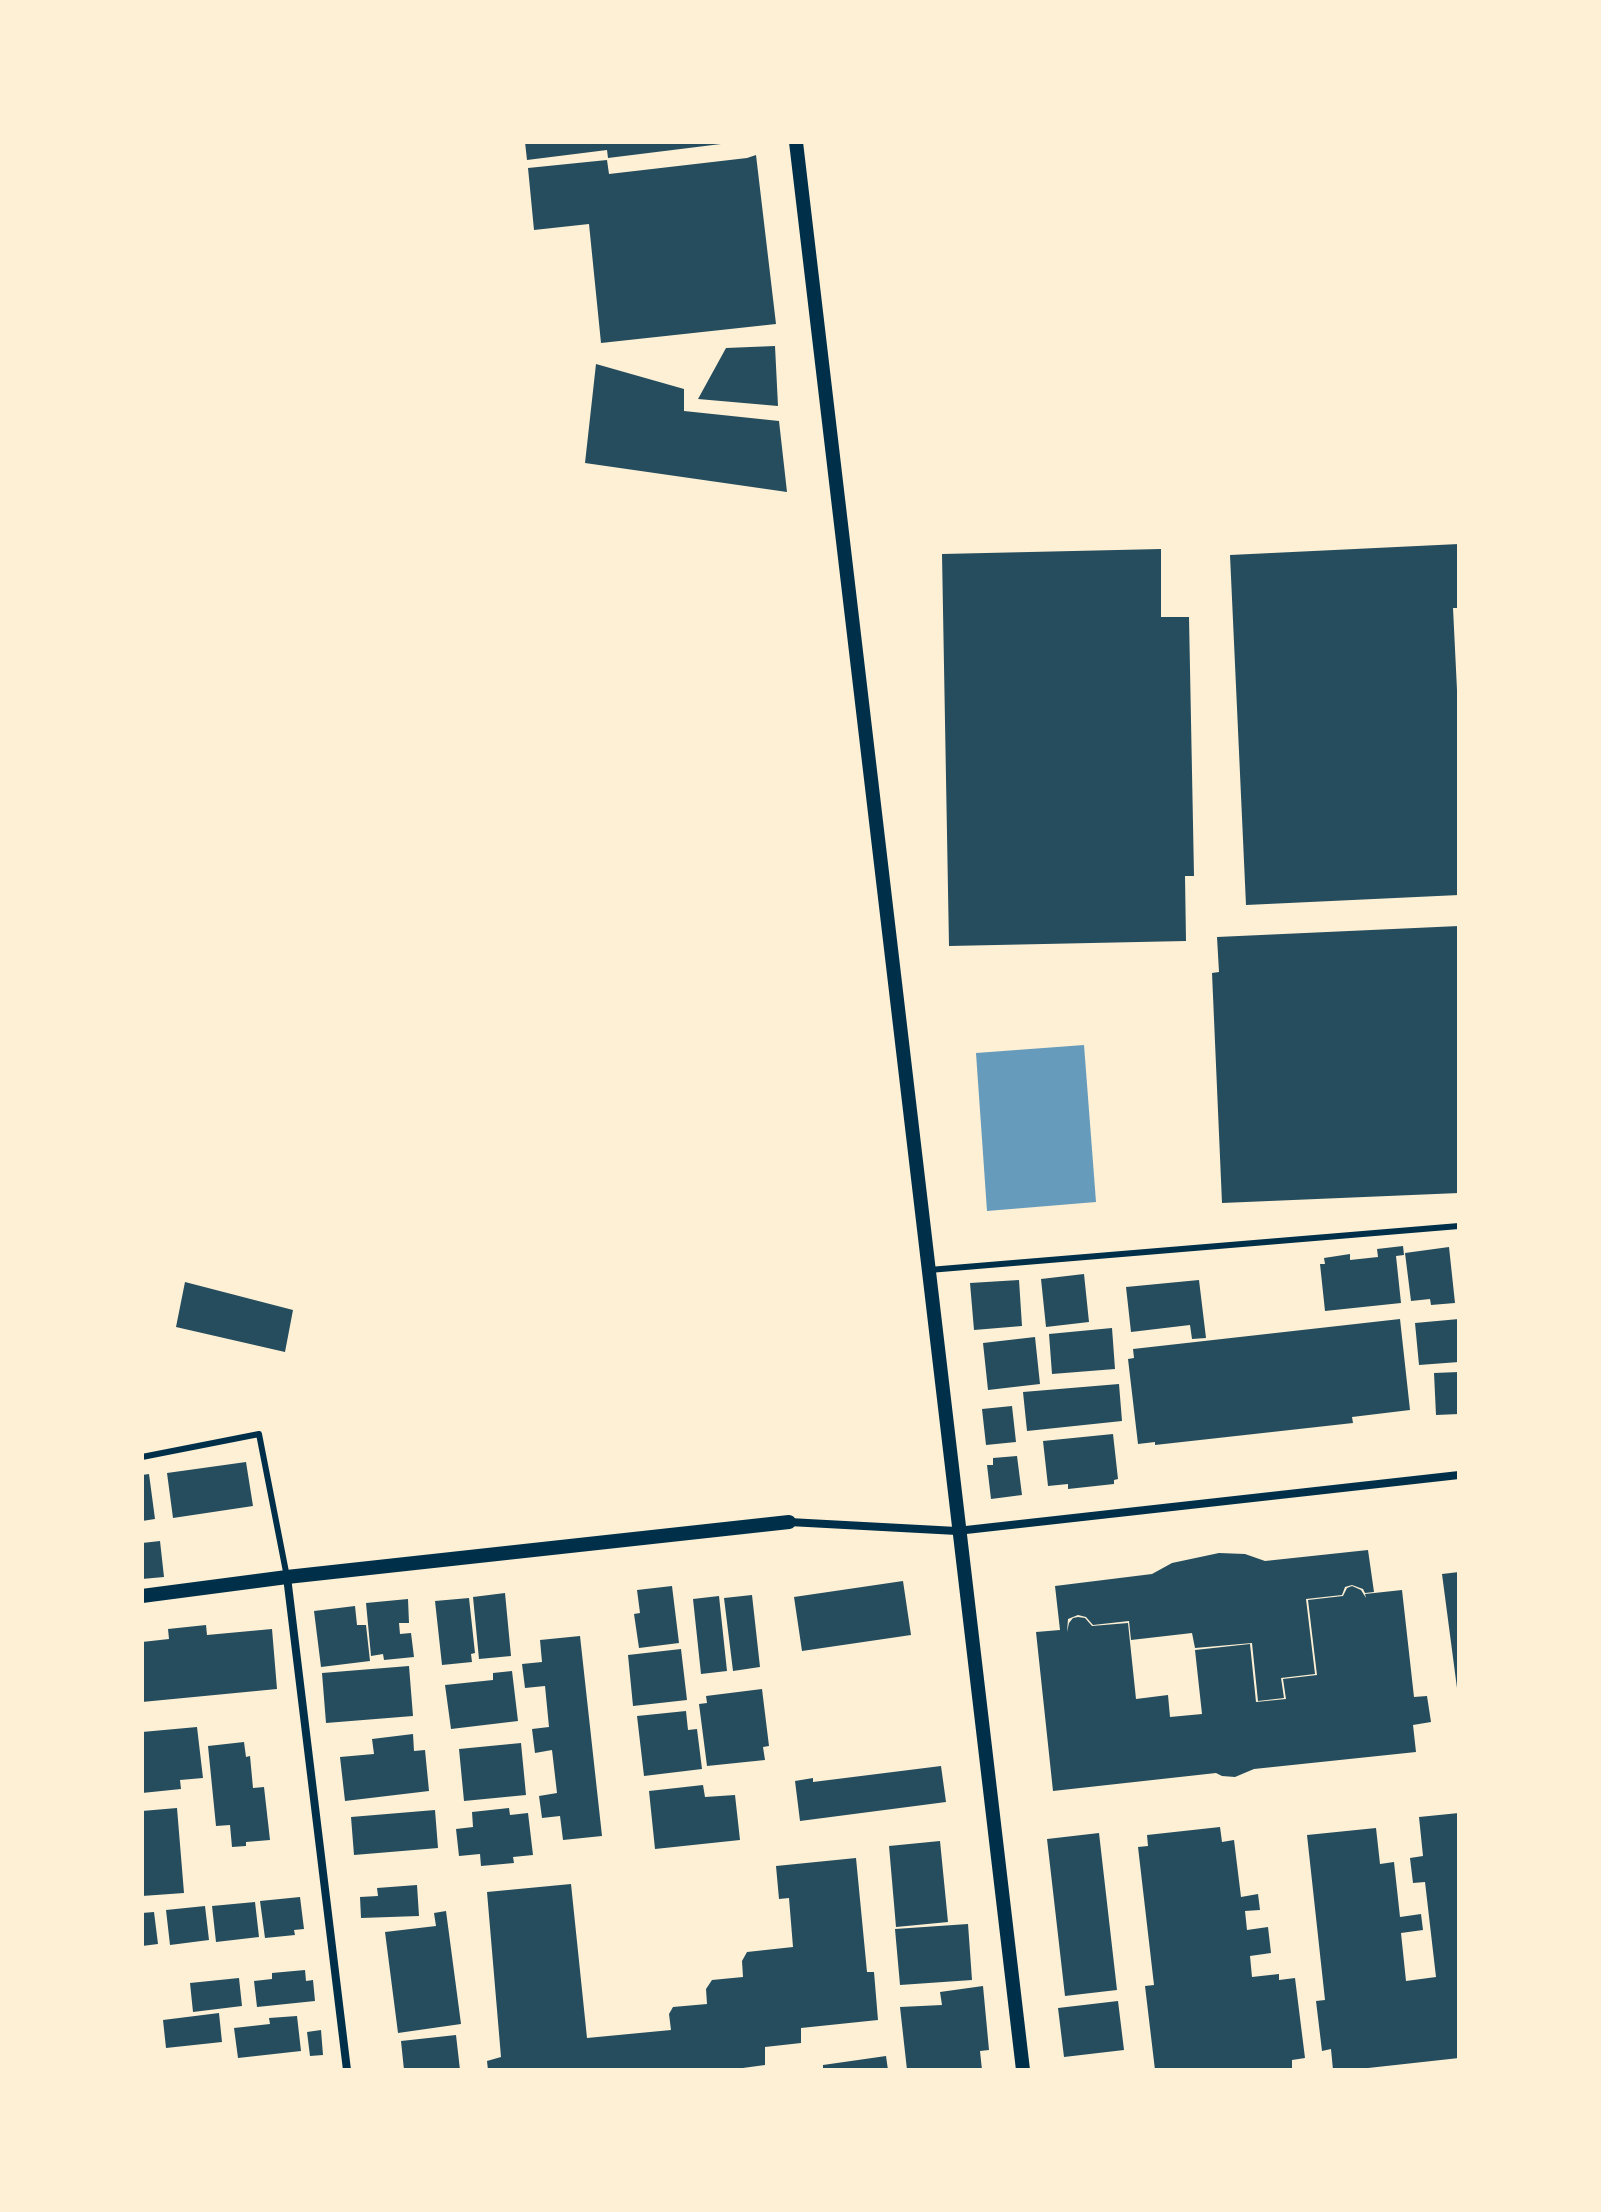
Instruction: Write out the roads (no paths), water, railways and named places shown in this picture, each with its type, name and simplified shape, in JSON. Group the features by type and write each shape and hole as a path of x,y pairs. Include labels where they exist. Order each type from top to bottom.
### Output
{"street":[{"path":"796,142 957,1531 1023,2070"},
{"path":"142,1596 287,1577 789,1522 957,1531 1459,1475"},
{"path":"287,1577 347,2070"}],"lane":[{"path":"929,1270 1459,1226"},
{"path":"142,1457 259,1434 287,1577"}],"water":[{"path":"1084,1045 1096,1202 987,1211 976,1053"}]}
